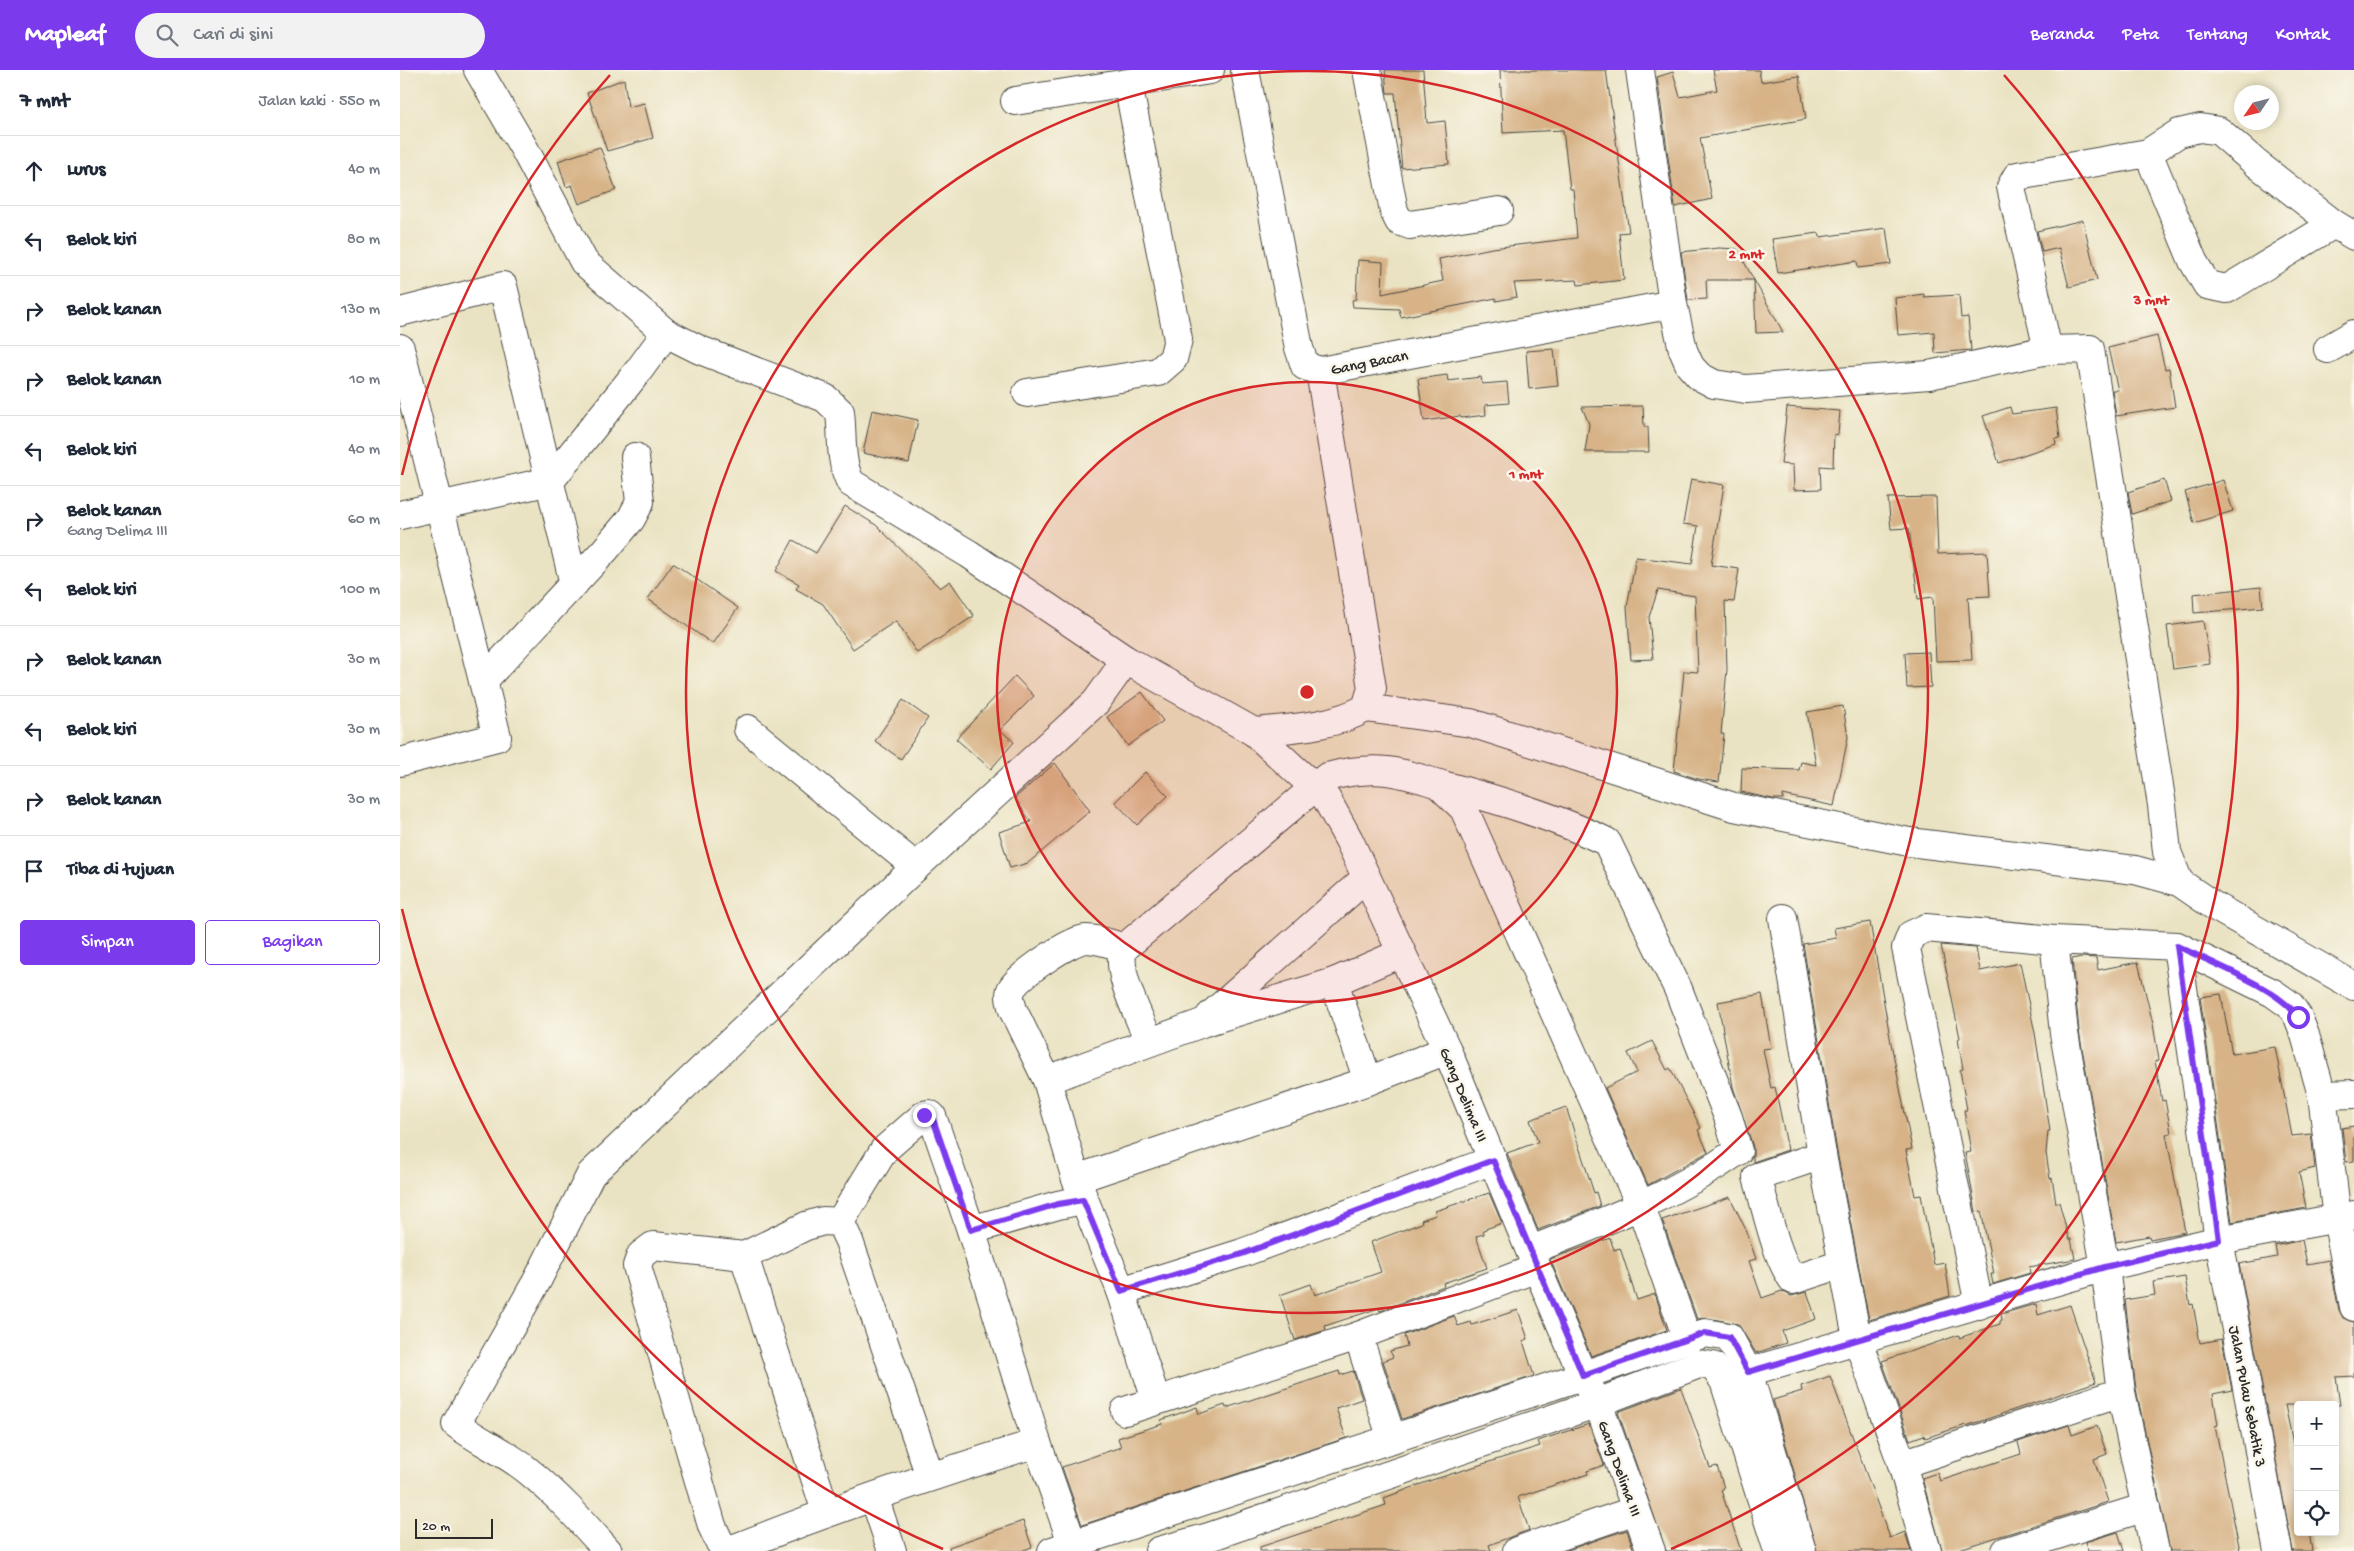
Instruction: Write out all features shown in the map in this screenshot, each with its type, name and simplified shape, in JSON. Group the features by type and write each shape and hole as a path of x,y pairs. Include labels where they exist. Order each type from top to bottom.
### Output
{"street":[{"name":"Gang Delima III","path":"478,70 525,150 584,262 666,333 700,350 825,398 840,412 842,434 841,458 850,484 969,554 1126,660 1254,732 1326,798 1349,840 1447,1050 1583,1376 1598,1403 1651,1551"},
{"path":"1015,101 1128,84 1204,70"},
{"name":"Gang Bacan","path":"1245,70 1302,359 1305,366 1320,371 1672,304"},
{"path":"1367,70 1394,211 1399,221 1410,225 1499,212"},
{"path":"1640,70 1672,304 1683,350 1690,366 1699,376 1714,384 1746,389 1929,375 2048,350 2090,349 2162,805 2167,852 2179,882"},
{"path":"1027,393 1158,372 1173,359 1178,339 1128,84"},
{"path":"2048,350 2011,187 2017,176 2148,152 2179,133 2200,128 2218,131 2344,230 2227,288 2207,285 2193,261 2148,152"},
{"path":"400,312 503,286 574,584"},
{"path":"400,515 550,481 639,370 666,333"},
{"path":"2328,350 2354,334"},
{"path":"400,348 496,736 400,762"},
{"path":"1320,371 1372,688 1366,708"},
{"path":"483,681 574,584 631,519 640,502 636,457"},
{"path":"608,1551 581,1521 526,1469 471,1436 456,1424 538,1279 591,1174 916,867 1096,702 1126,660"},
{"path":"1254,732 1305,727 1350,716 1366,708 1471,723 1734,807 1909,842 2135,870 2179,882 2214,906 2354,986"},
{"path":"748,729 916,867"},
{"path":"1125,1411 1358,1336 1534,1259 1641,1207 1705,1174 1738,1151 1728,1117 1678,988 1621,867 1607,842 1583,830 1496,799 1387,771 1346,772 1327,777 1124,948 1121,955 1122,972 1149,1041"},
{"path":"1437,783 1464,809 1634,1196 1641,1207 1687,1338"},
{"path":"1202,1023 1366,878"},
{"path":"1782,918 1822,1155 1857,1338 1902,1464 1927,1551"},
{"path":"1979,1305 1906,948 1911,934 1926,928 2054,940 2177,946 2273,994 2290,1006 2298,1017 2305,1035 2322,1095 2346,1217 2354,1307"},
{"path":"1124,948 1105,942 1084,939 1042,960 1012,989 1010,1000 1047,1080 1080,1189 1121,1291 1156,1400"},
{"path":"2054,940 2064,1033 2105,1267 2121,1392 2155,1551"},
{"name":"Jalan Pulau Sebatik 3","path":"2177,946 2219,1240 2278,1551"},
{"path":"1047,1080 1149,1041 1334,982 1401,953"},
{"path":"1334,982 1368,1081"},
{"path":"971,1230 1058,1204 1080,1189 1447,1050"},
{"path":"2322,1095 2354,1094"},
{"path":"840,1222 884,1150 924,1115 929,1114 932,1116 971,1230 1037,1443 1067,1549 1583,1376 1705,1333 1729,1337 1748,1372 1802,1551"},
{"path":"1822,1155 1757,1177 1780,1253 1792,1280 1842,1264"},
{"path":"1121,1291 1242,1254 1493,1160"},
{"path":"1748,1372 1857,1338 1979,1305 2105,1267 2219,1240 2346,1217"},
{"path":"840,1222 823,1221 806,1226 744,1256 653,1246 641,1255 637,1266 712,1526 720,1543 730,1550 826,1512 874,1497 930,1476 1037,1443"},
{"path":"840,1222 849,1241 930,1476"},
{"path":"744,1256 826,1512"},
{"path":"1358,1336 1392,1439"},
{"path":"1159,1551 1211,1544 1598,1403 1699,1364 1713,1366 1724,1381 1778,1551"},
{"path":"1902,1464 2121,1392"},
{"path":"874,1497 892,1551"},
{"path":"2006,1551 2146,1507"},
{"path":"1516,1551 1636,1510"}],"building":[{"path":"1385,70 1423,70 1427,123 1445,121 1449,164 1402,168 1395,93 1387,93"},
{"path":"1500,70 1606,70 1629,232 1619,233 1624,280 1578,285 1577,280 1514,283 1517,297 1496,301 1496,298 1401,317 1399,309 1353,307 1352,300 1356,299 1358,260 1383,262 1382,294 1443,281 1439,259 1492,248 1577,238 1573,189 1570,189 1563,130 1503,133"},
{"path":"1713,70 1759,70 1761,82 1799,76 1806,119 1700,138 1712,199 1675,207 1657,77 1673,72 1680,97 1717,90"},
{"path":"624,79 628,107 644,103 653,138 607,151 587,93"},
{"path":"600,147 616,190 579,204 572,185 566,187 558,161"},
{"path":"2083,220 2097,280 2069,287 2059,248 2042,252 2037,231"},
{"path":"1886,228 1891,264 1858,268 1857,261 1778,273 1772,239 1819,233 1820,237"},
{"path":"1719,248 1737,249 1754,280 1706,280 1707,299 1688,300 1681,252"},
{"path":"1754,280 1783,332 1756,333"},
{"path":"1924,294 1924,297 1959,295 1961,318 1968,317 1971,350 1935,353 1934,332 1898,335 1895,298"},
{"path":"2157,336 2165,369 2169,368 2175,407 2116,416 2112,390 2118,390 2108,348"},
{"path":"1554,349 1558,386 1529,389 1526,351"},
{"path":"1447,375 1448,381 1481,377 1482,384 1507,382 1509,403 1485,405 1486,415 1461,418 1460,416 1424,421 1418,379"},
{"path":"1643,406 1644,427 1648,427 1649,452 1585,452 1589,424 1582,407"},
{"path":"1787,407 1840,411 1838,435 1834,434 1833,467 1820,466 1821,489 1794,490 1793,465 1781,464"},
{"path":"2010,407 2012,414 2056,408 2060,438 2055,439 2056,444 1999,463 1983,416"},
{"path":"872,410 918,420 909,463 863,453"},
{"path":"1691,479 1724,485 1711,565 1739,569 1734,602 1725,601 1727,669 1721,734 1724,734 1719,782 1698,779 1674,771 1684,671 1698,672 1695,596 1658,590 1649,617 1653,659 1631,660 1627,607 1636,557 1692,564 1698,526 1683,524"},
{"path":"2164,480 2171,501 2132,514 2128,492"},
{"path":"2223,480 2233,511 2194,523 2185,492"},
{"path":"1936,497 1938,554 1987,552 1990,596 1968,597 1972,660 1936,661 1933,597 1918,599 1909,528 1891,529 1888,498"},
{"path":"845,506 876,525 940,588 950,581 974,616 917,653 896,621 853,649 823,604 796,589 799,584 776,571 793,540 816,553"},
{"path":"673,563 738,608 713,644 648,599"},
{"path":"2261,587 2263,607 2194,613 2193,594"},
{"path":"2203,621 2210,664 2173,669 2167,626"},
{"path":"1929,652 1931,687 1907,688 1905,653"},
{"path":"1015,676 1034,696 1000,730 1014,742 991,769 956,739"},
{"path":"1142,692 1163,721 1128,746 1107,717"},
{"path":"903,700 928,718 901,759 875,741"},
{"path":"1843,706 1848,737 1834,806 1783,795 1783,799 1773,799 1741,792 1742,768 1799,770 1801,762 1816,765 1807,712"},
{"path":"1055,763 1090,811 1028,863 1010,868 999,832 1031,822 1015,798"},
{"path":"1145,772 1168,796 1137,825 1115,802"},
{"path":"1870,922 1912,1149 1906,1150 1915,1196 1921,1195 1934,1265 1945,1263 1950,1296 1869,1320 1837,1152 1803,944 1836,938 1834,928"},
{"path":"1941,945 1976,948 1980,971 2020,963 2035,1033 2050,1131 2048,1131 2046,1153 2050,1179 2052,1178 2056,1203 2059,1202 2069,1239 2071,1239 2075,1259 2029,1267 2030,1273 1993,1284 1991,1274 1994,1274 1981,1211 1976,1212 1965,1153 1971,1152 1964,1110 1967,1110 1960,1070 1963,1069 1958,1039 1960,1038"},
{"path":"2081,957 2096,958 2098,970 2138,962 2153,1024 2159,1060 2155,1061 2162,1101 2165,1100 2171,1133 2166,1134 2185,1232 2150,1239 2149,1236 2116,1242 2079,1031 2072,959"},
{"path":"1762,994 1771,1048 1763,1049 1771,1088 1775,1087 1788,1150 1753,1162 1753,1147 1733,1087 1718,1002"},
{"path":"2221,994 2232,1054 2275,1047 2292,1136 2311,1134 2315,1168 2299,1172 2306,1208 2232,1222 2200,997"},
{"path":"1652,1041 1667,1070 1670,1068 1701,1128 1698,1130 1708,1152 1648,1185 1605,1088 1637,1072 1628,1053"},
{"path":"1566,1107 1600,1206 1538,1230 1507,1153 1538,1142 1530,1120"},
{"path":"2354,1126 2354,1161 2346,1162 2342,1128"},
{"path":"1489,1193 1502,1223 1483,1230 1484,1234 1476,1236 1487,1268 1443,1283 1444,1286 1380,1311 1379,1308 1325,1326 1326,1330 1295,1340 1280,1295 1311,1284 1315,1295 1381,1272 1371,1242 1422,1223 1421,1220 1436,1215 1435,1211"},
{"path":"1730,1197 1746,1230 1756,1259 1749,1261 1762,1298 1782,1291 1791,1296 1807,1292 1816,1319 1782,1331 1786,1343 1756,1353 1738,1324 1708,1318 1697,1319 1662,1220"},
{"path":"1610,1238 1614,1250 1620,1248 1637,1300 1655,1294 1667,1330 1591,1356 1550,1259"},
{"path":"2302,1240 2307,1264 2329,1260 2339,1310 2343,1318 2354,1322 2354,1376 2336,1377 2340,1405 2339,1401 2294,1401 2294,1405 2285,1405 2294,1448 2294,1536 2310,1536 2312,1551 2293,1551 2239,1264 2277,1257 2275,1246"},
{"path":"2185,1277 2190,1305 2193,1304 2200,1343 2222,1339 2232,1390 2213,1394 2218,1425 2215,1426 2240,1551 2170,1551 2136,1389 2125,1300 2155,1295 2153,1282"},
{"path":"2036,1304 2038,1315 2070,1305 2096,1382 1966,1426 1925,1438 1924,1435 1910,1440 1882,1361 1959,1335 1959,1338 2000,1324 2002,1320 2001,1314"},
{"path":"1518,1310 1528,1339 1523,1341 1534,1376 1402,1419 1383,1361 1393,1357 1390,1351 1407,1346 1404,1335 1454,1316 1458,1326 1471,1322 1472,1325"},
{"path":"1339,1371 1340,1375 1353,1371 1362,1399 1336,1408 1346,1438 1082,1525 1062,1467 1121,1447 1118,1438 1162,1424 1161,1420 1197,1407 1199,1414 1225,1405 1226,1408"},
{"path":"1830,1376 1890,1538 1905,1532 1911,1551 1817,1551 1773,1400 1802,1391 1801,1386"},
{"path":"1681,1388 1710,1468 1717,1466 1724,1488 1721,1490 1741,1551 1666,1551 1618,1412"},
{"path":"1589,1424 1604,1465 1587,1471 1588,1474 1518,1497 1529,1530 1489,1545 1491,1551 1260,1551 1260,1547 1386,1505 1384,1498 1432,1480 1540,1446 1538,1441"},
{"path":"2069,1425 2072,1435 2097,1426 2107,1454 2094,1459 2108,1502 1953,1551 1942,1551 1922,1478 1937,1473 1940,1481 2021,1454 2018,1442"},
{"path":"1023,1521 1032,1547 1021,1551 950,1551 949,1547"},
{"path":"1627,1530 1634,1551 1565,1551 1608,1536"},
{"path":"2118,1532 2124,1551 2088,1551 2085,1542"}],"route":[{"path":"924,1115 929,1114 932,1116 971,1230 1058,1204 1083,1200 1121,1291 1242,1254 1493,1160 1583,1376 1705,1333 1729,1337 1748,1372 1857,1338 1979,1305 2105,1267 2219,1240 2177,946 2273,994 2290,1006 2298,1017"}]}
